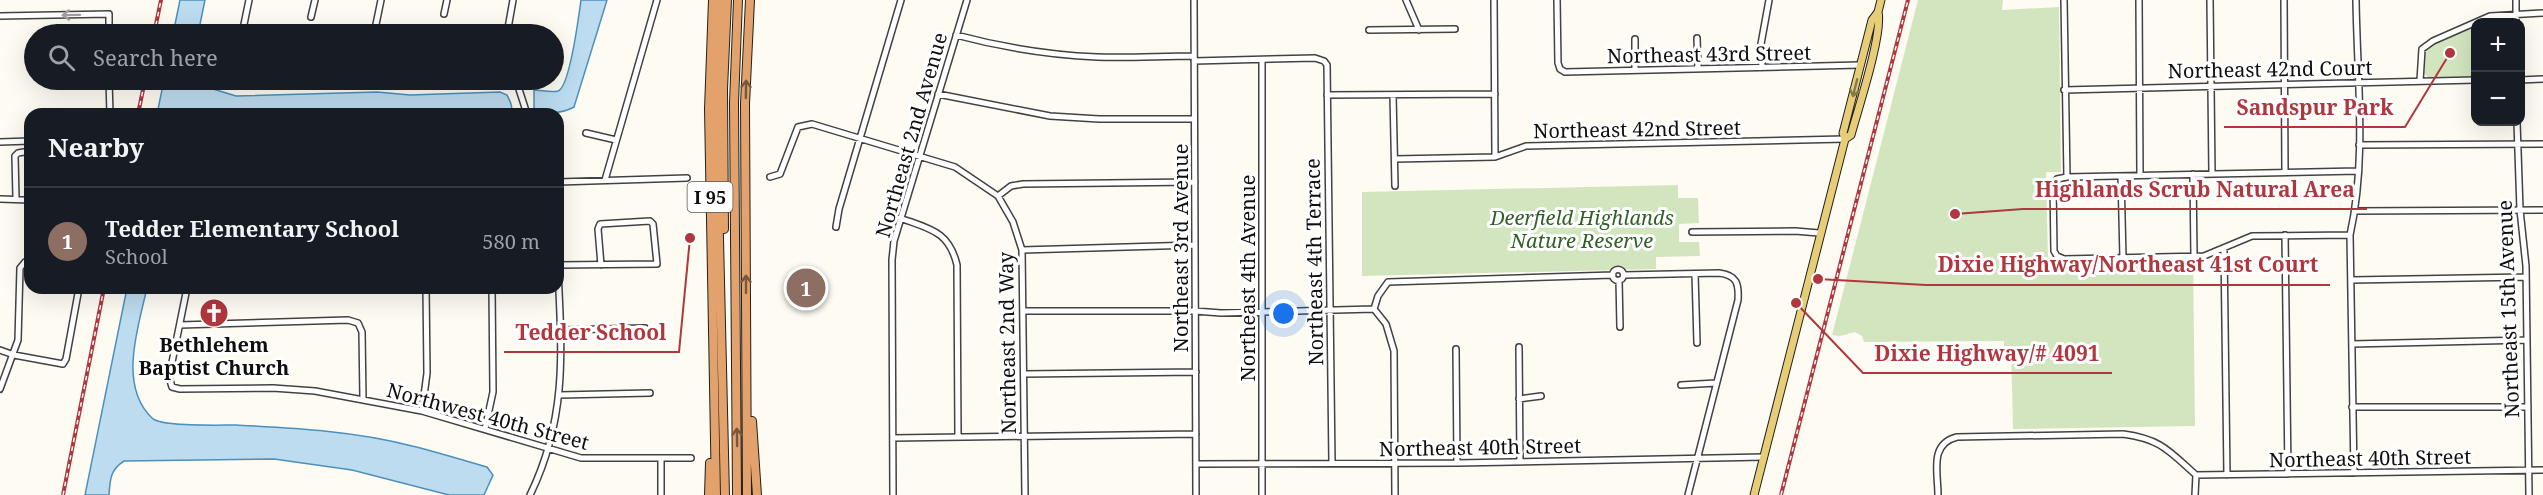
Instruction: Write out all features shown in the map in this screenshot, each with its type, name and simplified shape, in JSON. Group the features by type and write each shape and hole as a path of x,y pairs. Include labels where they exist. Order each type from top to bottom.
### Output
{"highway":[{"name":"I 95","path":"713,0 709,109 716,495"},
{"path":"720,0 717,159 724,406"},
{"path":"724,495 723,99 727,0"},
{"path":"737,495 735,64 738,0"},
{"name":"I 95","path":"747,495 745,104 749,0"},
{"path":"735,64 749,0"},
{"path":"747,372 757,495"},
{"path":"709,495 710,412 715,394"}],"main road":[{"path":"1754,495 1845,140 1843,133 1860,65 1872,20 1878,12 1881,0"},
{"path":"1845,140 1851,135 1869,66 1880,22 1878,12"}],"street":[{"path":"244,24 249,0"},
{"path":"311,17 315,0"},
{"path":"376,24 381,0"},
{"path":"444,14 447,0"},
{"path":"509,24 513,0"},
{"path":"604,180 657,0"},
{"path":"837,227 838,209 861,139 901,0"},
{"name":"Northeast 2nd Avenue","path":"893,495 892,260 900,218 967,0"},
{"name":"Northeast 3rd Avenue","path":"1194,0 1196,495"},
{"path":"1406,0 1419,30"},
{"path":"1494,0 1495,157"},
{"name":"Northeast 43rd Street","path":"1557,0 1558,63 1560,69 1566,72 1860,65"},
{"path":"1762,67 1761,44 1769,0"},
{"path":"2064,0 2067,177"},
{"path":"2139,0 2140,176"},
{"path":"2210,0 2212,174"},
{"path":"2284,0 2285,172"},
{"path":"2354,473 2350,235 2355,211 2359,145 2356,0"},
{"path":"2516,0 2516,18"},
{"path":"2420,81 2420,57 2426,44 2484,18 2543,13"},
{"path":"0,16 109,14 109,24"},
{"path":"1369,30 1455,29"},
{"path":"956,35 1031,50 1074,55 1262,60"},
{"path":"1697,38 1698,69"},
{"path":"1635,39 1635,70"},
{"name":"Northeast 4th Terrace","path":"1262,60 1315,58 1324,60 1327,65 1332,463"},
{"name":"Northeast 4th Avenue","path":"1262,60 1262,495"},
{"path":"2525,80 2543,79"},
{"name":"Northeast 42nd Court","path":"2064,90 2140,86 2471,80"},
{"path":"109,90 110,108"},
{"path":"519,90 525,108"},
{"path":"938,94 1050,116 1194,120"},
{"path":"1327,95 1495,94"},
{"path":"1393,95 1395,186"},
{"path":"770,177 780,174 798,127 812,124 955,167 998,196 1011,186 1023,184 1195,182"},
{"name":"Northeast 15th Avenue","path":"2517,126 2520,210 2526,277 2529,495"},
{"path":"586,133 616,140"},
{"name":"Northeast 42nd Street","path":"1395,159 1495,157 1526,146 1845,140"},
{"path":"0,142 24,141"},
{"path":"2359,145 2543,144"},
{"path":"16,198 15,156 24,152"},
{"path":"2350,235 2252,236 2241,238 2212,254 2194,256 2064,259 2057,256 2054,251 2053,185 2057,179 2067,177 2358,171"},
{"path":"2193,174 2194,256"},
{"path":"2121,176 2123,258"},
{"path":"564,182 687,178"},
{"name":"Northeast 2nd Way","path":"998,196 1012,222 1022,250 1025,495"},
{"path":"0,199 24,199"},
{"path":"2355,211 2543,210"},
{"path":"900,218 942,235 954,251 957,265 958,437"},
{"path":"564,265 601,265 657,264 653,224 650,221 600,224 597,229 601,265"},
{"path":"1692,232 1795,231 1820,233"},
{"path":"2285,235 2288,474"},
{"path":"1022,250 1195,245"},
{"path":"2224,249 2227,475"},
{"path":"0,389 14,355 20,326 20,268 24,263"},
{"path":"1613,275 1618,269 1623,271 1624,275"},
{"path":"1695,274 1697,343"},
{"path":"1620,327 1619,280 1624,275 1728,274 1736,279 1739,287 1738,300 1688,495"},
{"path":"1374,309 1383,287 1388,282 1613,275 1619,280"},
{"path":"2352,280 2526,277"},
{"path":"0,350 14,355 63,364 66,359 79,294"},
{"path":"186,294 180,325 348,320 358,323 362,332 363,399"},
{"path":"422,411 427,373 426,294"},
{"path":"485,429 493,392 492,294"},
{"path":"530,495 549,449 561,395 559,294"},
{"path":"1023,311 1262,312 1374,309"},
{"path":"1374,309 1386,324 1394,351 1395,495"},
{"name":"Northwest 40th Street","path":"180,325 169,377 172,387 180,389 273,388 315,391 422,411 581,458 691,458"},
{"path":"561,330 645,328"},
{"path":"2352,344 2527,340"},
{"path":"1519,347 1520,462"},
{"path":"1456,349 1457,463"},
{"path":"1024,374 1196,372"},
{"path":"1682,385 1716,383"},
{"path":"561,395 650,393"},
{"path":"1519,399 1542,396"},
{"path":"2352,407 2528,407"},
{"path":"893,438 1196,434"},
{"path":"1938,495 1938,455 1940,446 1946,440 1957,437 2123,434 2142,437 2160,444 2196,475 2195,495"},
{"name":"Northeast 40th Street","path":"1196,464 1395,464 1764,457"},
{"path":"661,458 661,495"},
{"name":"Northeast 40th Street","path":"2196,475 2543,470"}],"green space":[{"path":"1918,0 2003,0 2002,10 2059,7 2061,172 2046,172 2048,260 2193,257 2195,426 2013,429 2011,347 2004,346 2004,341 1864,342 1862,336 1855,332 1840,336 1832,335"},
{"path":"2471,27 2471,78 2429,78 2423,73 2423,56 2428,46"},
{"name":"Deerfield Highlands Nature Reserve","path":"1678,185 1678,198 1698,198 1699,223 1679,224 1679,242 1699,242 1700,256 1656,257 1656,269 1362,276 1362,192"}],"water":[{"path":"180,0 205,0 200,24 175,24"},
{"path":"581,0 607,0 574,107 564,111 564,108 534,108 534,90 555,92 564,90"},
{"path":"162,90 216,90 236,96 377,92 410,95 500,92 507,95 512,108 158,108"},
{"path":"126,294 146,294 133,356 133,373 142,405 157,421 178,424 302,429 391,441 487,467 493,475 484,495 449,495 352,470 274,459 124,461 113,472 109,495 85,495"}],"railway":[{"path":"156,24 161,0"},
{"path":"1781,495 1908,0"},
{"path":"139,108 143,90"},
{"path":"63,495 103,294"}],"place":[{"name":"Sandspur Park","path":"2450,53"},
{"name":"Highlands Scrub Natural Area","path":"1955,214"},
{"name":"Tedder School","path":"690,238"},
{"name":"Dixie Highway/Northeast 41st Court","path":"1818,279"},
{"name":"Tedder Elementary School","path":"806,288"},
{"name":"Dixie Highway/# 4091","path":"1796,303"},
{"name":"Bethlehem Baptist Church","path":"214,313"}]}
